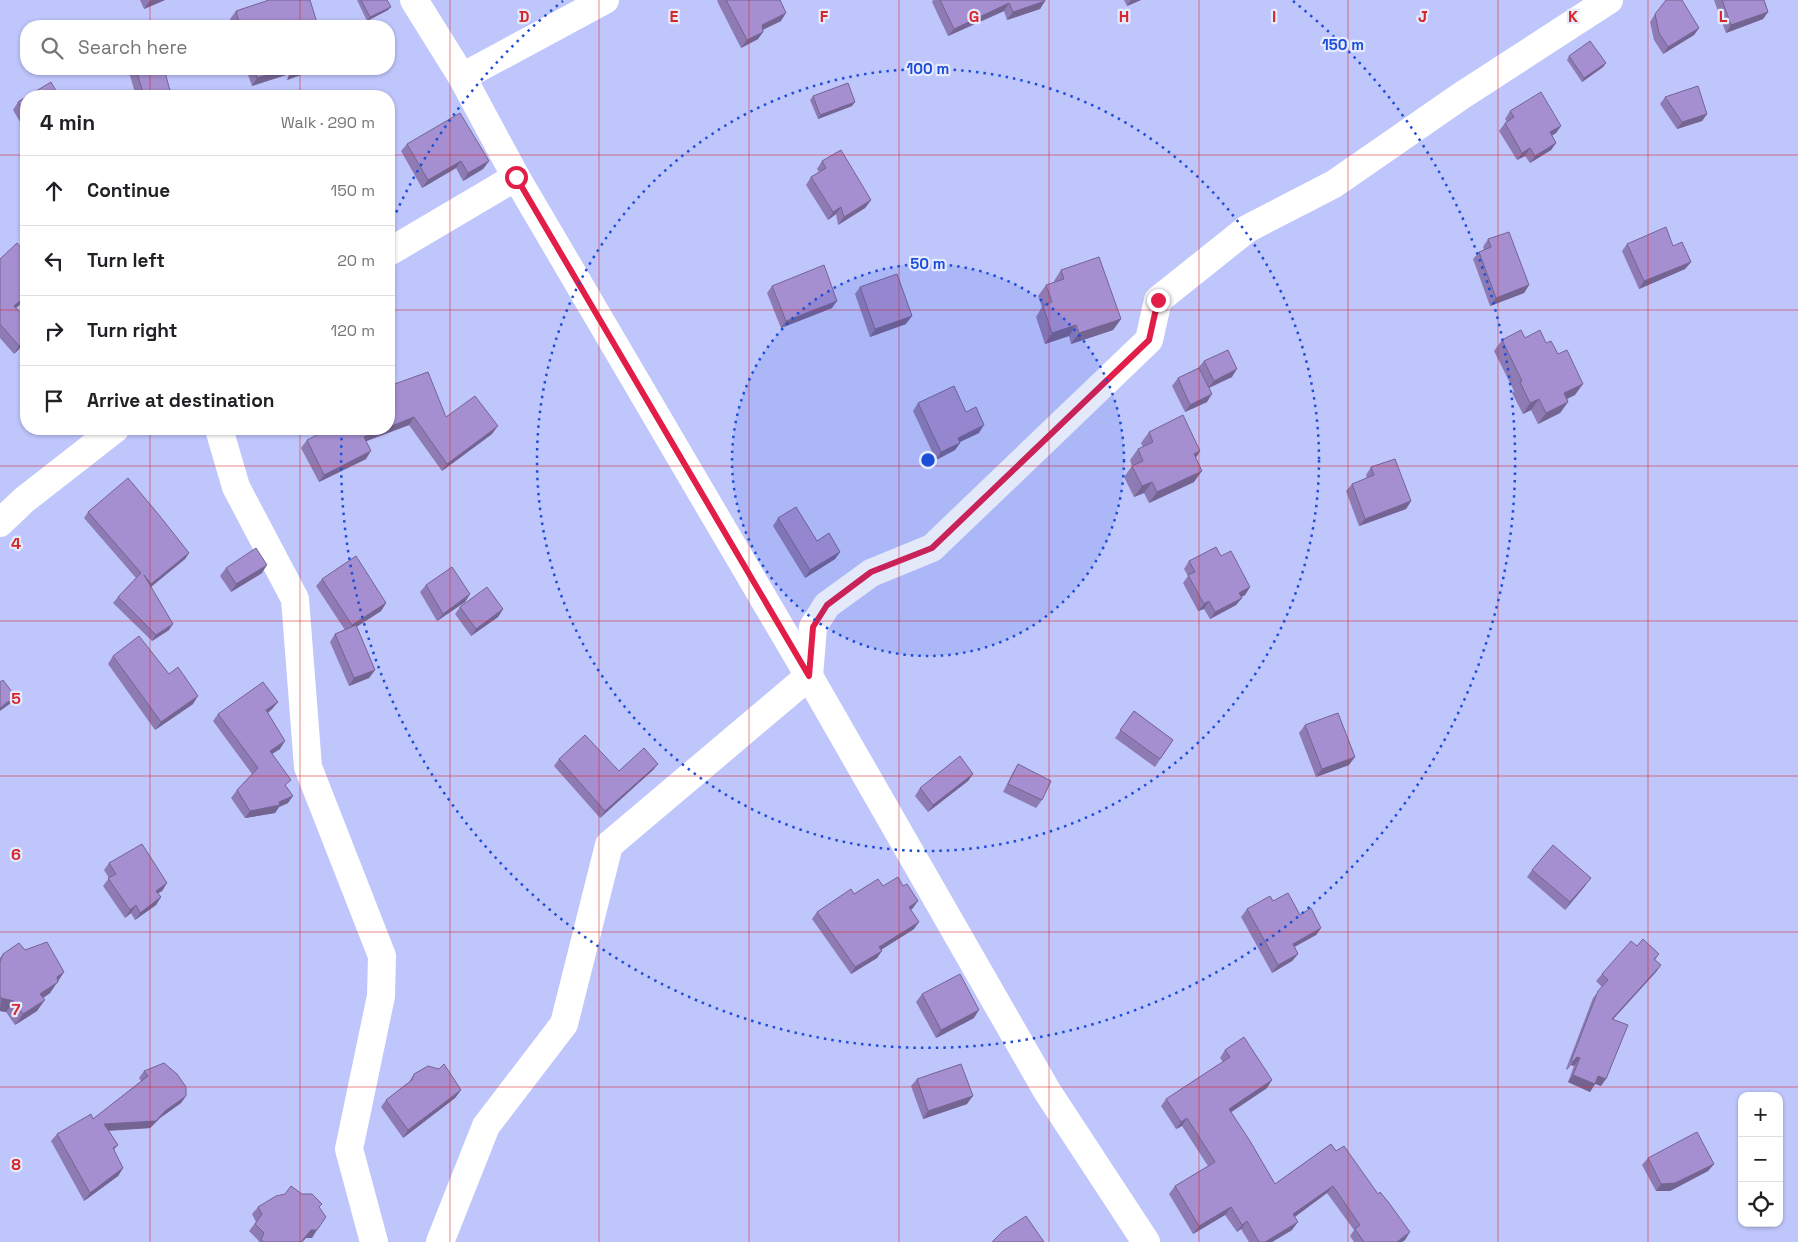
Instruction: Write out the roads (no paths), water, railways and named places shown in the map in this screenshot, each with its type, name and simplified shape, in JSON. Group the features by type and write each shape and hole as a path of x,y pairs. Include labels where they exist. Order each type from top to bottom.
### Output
{"street":[{"path":"414,0 462,77 516,177 809,676 1047,1091 1146,1242"},
{"path":"462,77 605,0"},
{"path":"440,1242 486,1126 564,1024 609,845 809,676 813,627 827,605 871,572 932,548 1149,340 1158,300 1247,229 1334,184 1461,96 1609,0"},
{"path":"395,248 516,177"},
{"path":"0,523 24,500 107,435"},
{"path":"221,435 236,487 295,599 308,767 382,956 381,996 348,1149 374,1242"}]}
